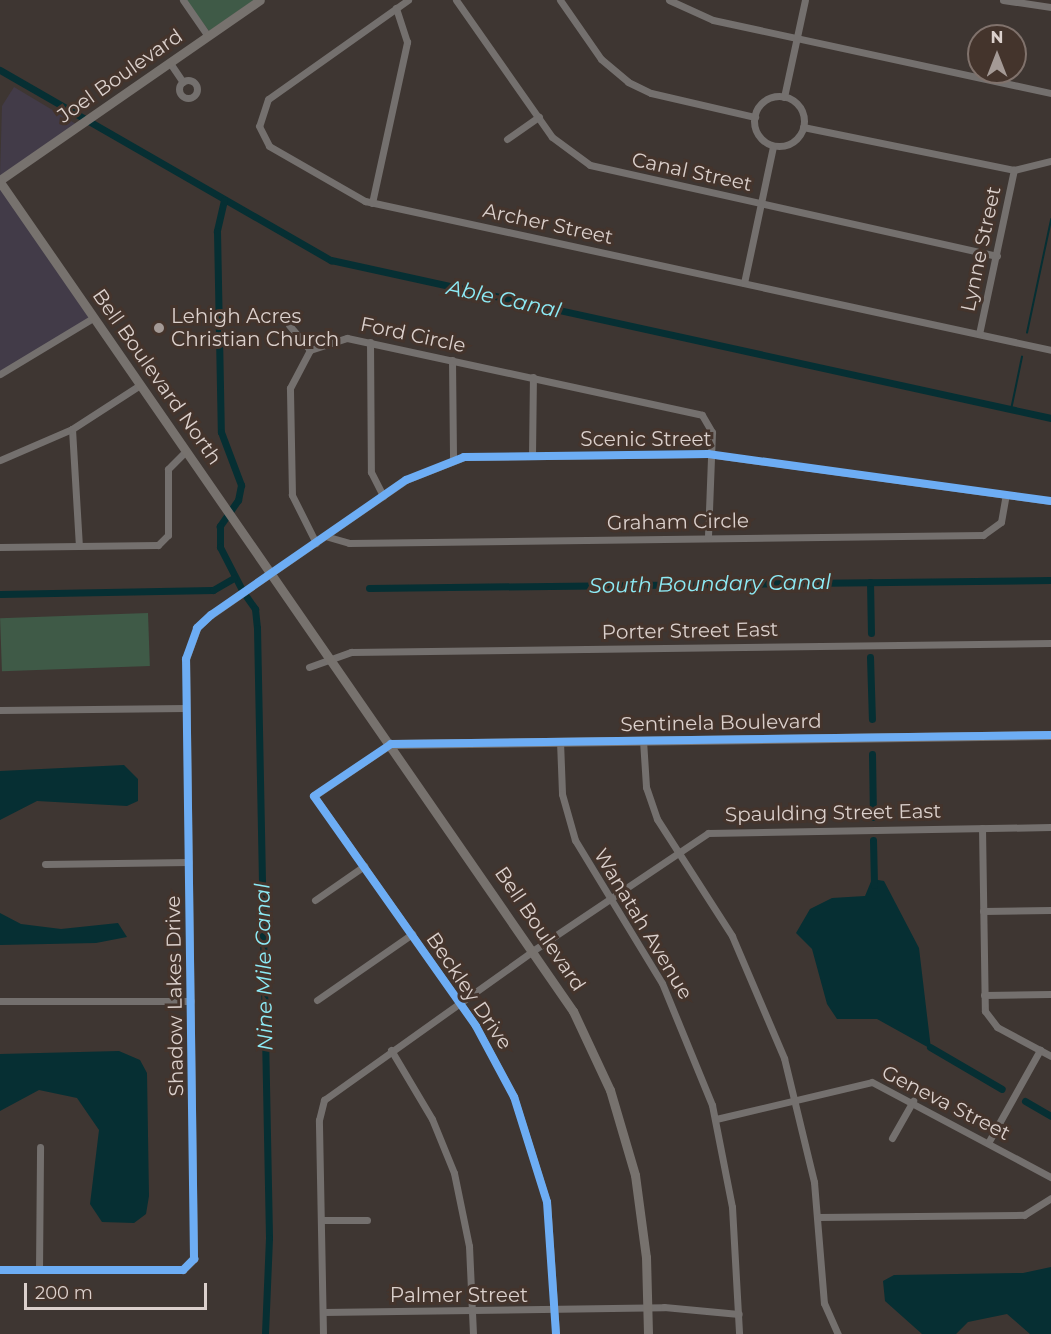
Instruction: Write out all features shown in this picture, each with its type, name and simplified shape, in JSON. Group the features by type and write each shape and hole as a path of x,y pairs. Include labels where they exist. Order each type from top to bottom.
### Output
{"street":[{"path":"183,0 208,36"},
{"name":"Joel Boulevard","path":"0,181 260,0"},
{"name":"Archer Street","path":"408,0 274,94 259,119 269,146 372,203 1051,350"},
{"name":"Canal Street","path":"456,0 558,143 590,165 997,256"},
{"path":"560,0 602,59 628,82 651,93 755,117"},
{"path":"669,0 696,16 1051,93"},
{"path":"784,97 805,0"},
{"path":"1003,0 1051,7"},
{"path":"372,203 407,42 396,8"},
{"path":"170,63 183,82"},
{"path":"784,97 802,112 803,127 789,144 773,146 760,138 755,117 769,99 784,97"},
{"path":"507,139 539,117"},
{"path":"803,127 1014,170 1051,161"},
{"path":"744,283 773,146"},
{"name":"Lynne Street","path":"979,334 1014,170"},
{"name":"Bell Boulevard North","path":"0,181 285,592"},
{"path":"0,374 93,318"},
{"path":"289,325 310,350 290,388 290,479 298,511 316,543"},
{"name":"Ford Circle","path":"310,350 339,338 370,342 533,377 708,420 708,454"},
{"path":"370,342 371,472 383,496"},
{"path":"452,360 453,459"},
{"path":"532,455 533,377"},
{"path":"0,460 72,429 140,385"},
{"path":"72,429 79,546"},
{"path":"0,547 79,546 165,541 168,469 186,451"},
{"path":"708,454 708,538"},
{"name":"Scenic Street","path":"271,573 419,472 453,459 532,455 708,454 1051,501"},
{"name":"Graham Circle","path":"325,536 349,543 983,535 1000,522 1006,495"},
{"name":"Shadow Lakes Drive","path":"0,1270 183,1270 194,1259 186,659 197,628 271,573"},
{"name":"Bell Boulevard","path":"285,592 534,950 585,1032 618,1112 639,1198 648,1334"},
{"name":"Porter Street East","path":"330,656 1051,643"},
{"path":"309,667 330,656"},
{"path":"0,710 186,708"},
{"name":"Sentinela Boulevard","path":"391,744 1051,735"},
{"path":"643,740 648,796 745,961 796,1098 818,1217 824,1304 838,1334"},
{"name":"Wanatah Avenue","path":"560,741 569,825 609,898 674,1007 716,1119 732,1207 739,1334"},
{"name":"Beckley Drive","path":"391,744 314,796 459,1002 503,1072 533,1148 552,1229 556,1334"},
{"name":"Spaulding Street East","path":"323,1334 321,1106 329,1094 459,1002 678,850 714,832 1051,827"},
{"path":"982,828 984,994 992,1023 1051,1056"},
{"path":"45,864 189,862"},
{"path":"315,900 364,866"},
{"path":"983,911 1051,910"},
{"path":"317,1000 412,934"},
{"path":"984,994 1051,994"},
{"path":"0,1001 191,1001"},
{"path":"391,1050 432,1119 454,1173 469,1246 473,1334"},
{"path":"988,1143 1040,1050"},
{"name":"Geneva Street","path":"716,1119 865,1081 913,1101 1051,1177"},
{"path":"892,1138 913,1101"},
{"path":"39,1270 40,1147"},
{"path":"818,1217 1024,1215 1051,1198"},
{"path":"321,1220 367,1220"},
{"name":"Palmer Street","path":"323,1312 716,1308 739,1314"}],"shaded area":[{"path":"14,87 76,124 0,176 2,106"},
{"path":"0,188 92,322 0,375"}],"green space":[{"path":"186,0 254,0 209,31"},
{"path":"148,613 150,666 2,671 0,618"}],"water":[{"path":"124,765 138,779 138,801 127,806 37,801 0,820 0,771"},
{"path":"872,879 884,881 919,948 931,1049 877,1019 837,1019 827,1004 812,949 796,933 810,909 832,898 865,896"},
{"path":"0,913 21,924 61,929 118,923 127,937 96,943 0,945"},
{"path":"119,1051 140,1060 147,1073 149,1196 146,1214 134,1223 102,1222 90,1204 99,1130 77,1098 39,1090 0,1111 0,1054"},
{"path":"1051,1267 1051,1334 1030,1334 1007,1314 968,1322 956,1334 922,1334 885,1301 883,1281 894,1275 1023,1273"}],"waterway":[{"name":"Able Canal","path":"0,70 331,260 1051,418"},
{"path":"224,200 217,231 221,432 241,485 238,500 220,526 220,547 241,588"},
{"path":"1027,333 1051,220"},
{"path":"1011,410 1022,357"},
{"name":"South Boundary Canal","path":"0,594 213,590 234,578"},
{"name":"South Boundary Canal","path":"369,588 1051,580"},
{"path":"870,582 871,633"},
{"name":"Nine Mile Canal","path":"246,596 255,609 257,628 269,1238 265,1334"},
{"path":"870,657 872,719"},
{"path":"872,754 873,817"},
{"path":"873,840 874,885"},
{"path":"930,1047 1002,1089"},
{"path":"1025,1101 1051,1116"}],"cycle path":[{"path":"0,1270 183,1270 194,1259 186,659 197,628 211,615 406,480 464,457 708,454 1051,501"},
{"path":"556,1334 547,1202 514,1097 476,1026 314,796 391,744 1051,735"}],"place":[{"name":"Lehigh Acres Christian Church","path":"159,328"}]}
